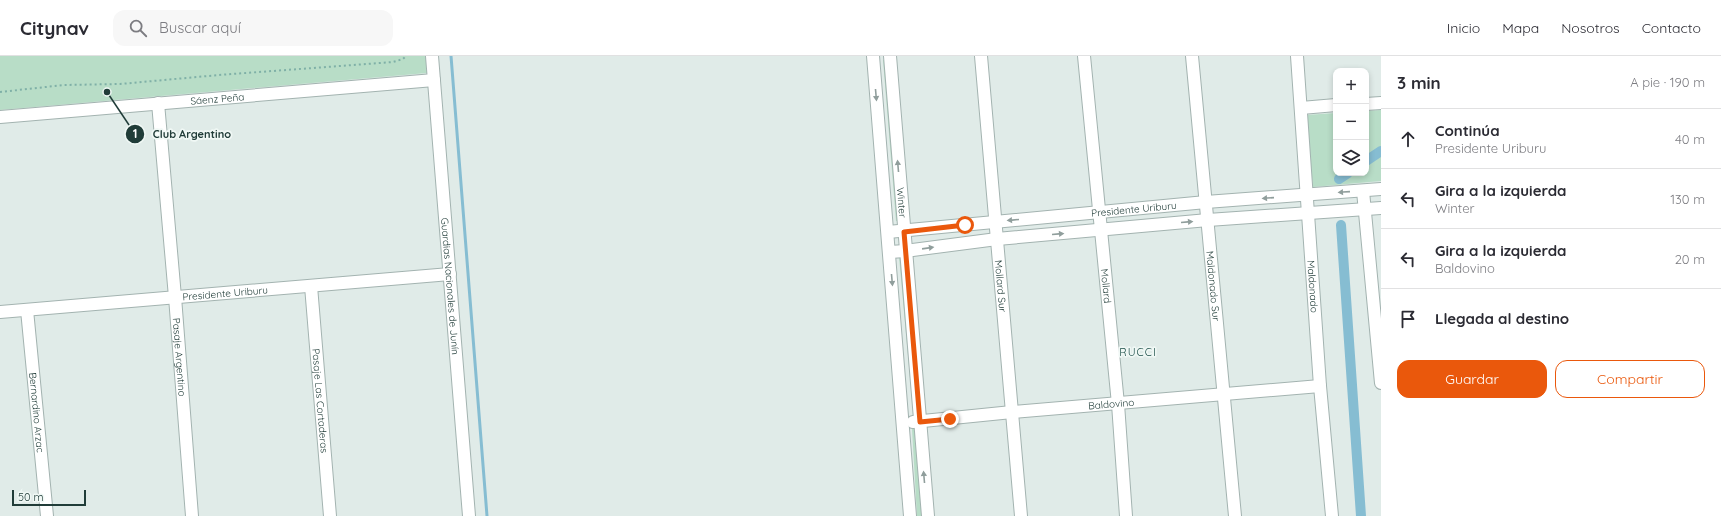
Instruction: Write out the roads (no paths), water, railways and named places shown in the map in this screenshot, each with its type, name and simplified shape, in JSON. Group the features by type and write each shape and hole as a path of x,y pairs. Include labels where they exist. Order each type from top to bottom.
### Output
{"street":[{"name":"Guardias Nacionales de Junín","path":"432,56 469,516"},
{"name":"Winter","path":"873,56 890,252 910,516"},
{"name":"Winter","path":"890,56 928,516"},
{"name":"Mollard Sur","path":"981,56 1021,516"},
{"name":"Mollard","path":"1084,56 1118,404 1126,516"},
{"name":"Maldonado Sur","path":"1192,56 1235,516"},
{"name":"Maldonado","path":"1297,56 1320,386 1332,516"},
{"name":"Sáenz Peña","path":"0,117 434,80"},
{"name":"Pasaje Argentino","path":"158,103 192,516"},
{"path":"1369,104 1381,103"},
{"path":"1301,108 1333,106"},
{"name":"Presidente Uriburu","path":"888,232 904,232 995,221 1206,202 1381,189"},
{"path":"1363,191 1381,383"},
{"name":"Presidente Uriburu","path":"890,252 905,252 997,239 1208,220 1381,208"},
{"name":"Presidente Uriburu","path":"0,312 450,274"},
{"name":"Pasaje Las Cortaderas","path":"311,286 330,516"},
{"name":"Bernardino Arzac","path":"28,310 47,516"},
{"name":"Baldovino","path":"903,423 1012,412 1320,386"}],"waterway":[{"path":"451,56 487,516"},
{"path":"1369,159 1381,151"},
{"path":"1339,179 1344,176"},
{"path":"1341,225 1361,516"}],"place":[{"name":"Club Argentino","path":"107,92"}],"district":[{"name":"RUCCI","path":"1138,352"}]}
